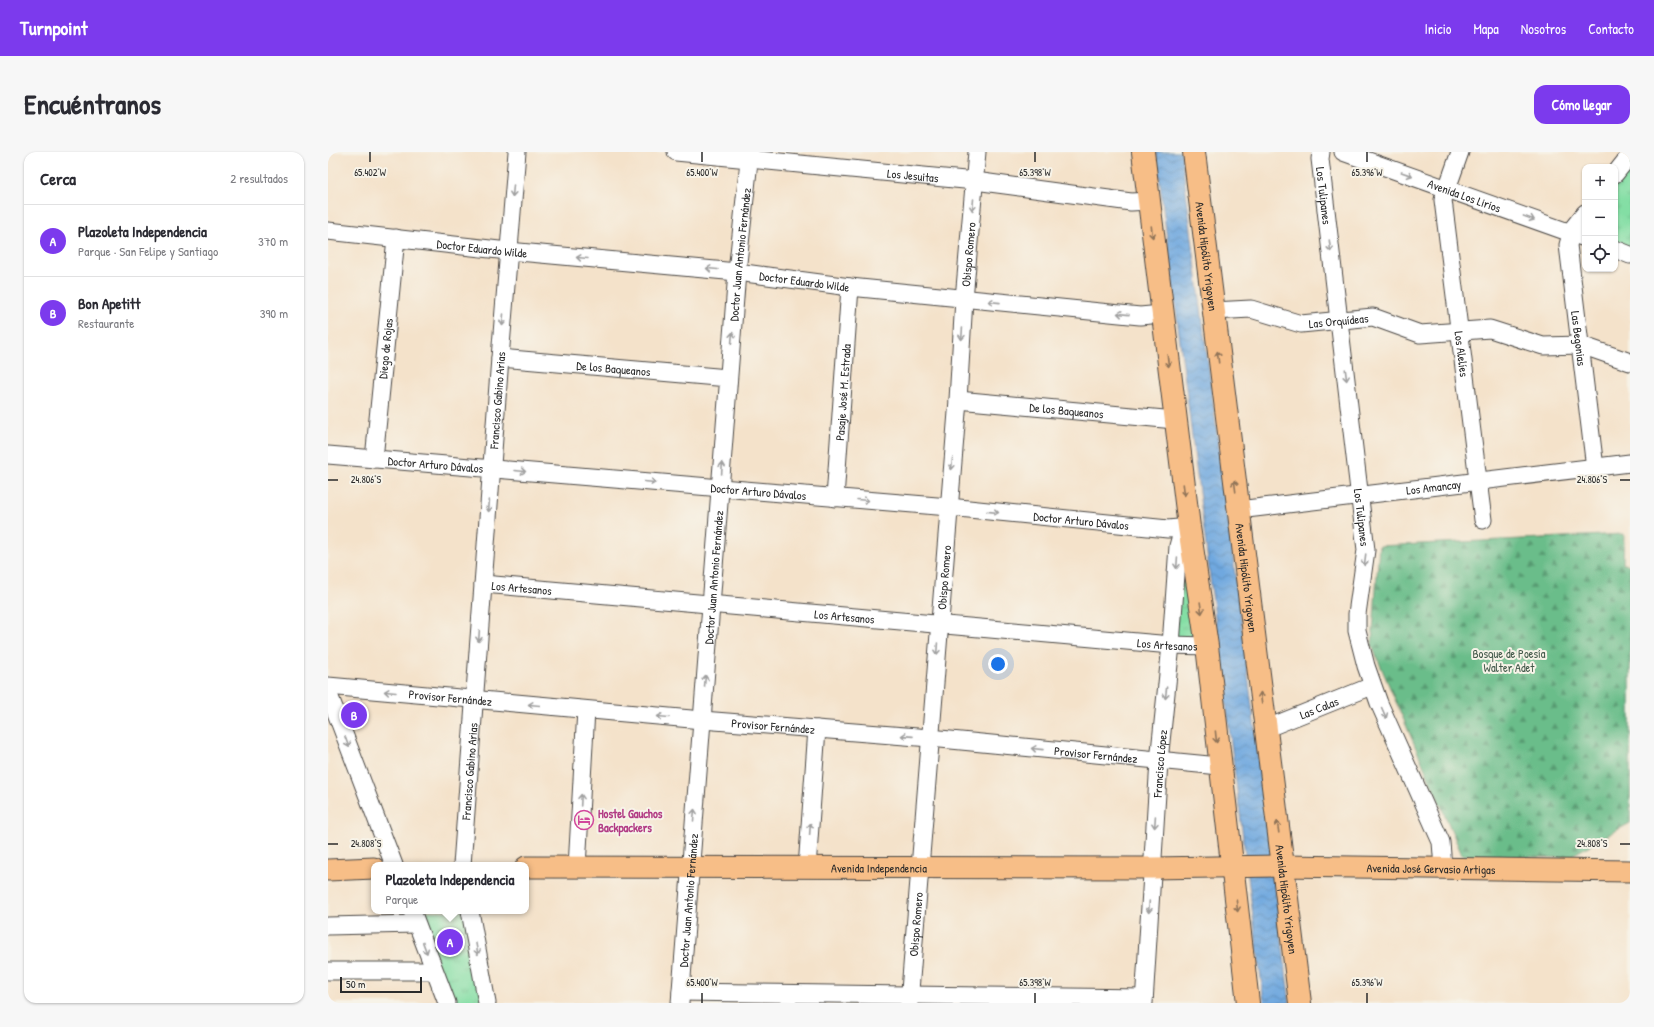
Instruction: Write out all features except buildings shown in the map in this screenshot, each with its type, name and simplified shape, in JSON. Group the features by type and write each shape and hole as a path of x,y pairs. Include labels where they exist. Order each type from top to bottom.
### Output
{"highway":[{"path":"1143,152 1175,420 1207,646 1219,766 1248,1003"},
{"name":"Avenida Hipólito Yrigoyen","path":"1194,152 1212,311 1300,1003"}],"main road":[{"name":"Avenida José Gervasio Artigas","path":"1232,867 1283,866 1630,871"},
{"name":"Avenida Independencia","path":"529,867 1232,867"},
{"path":"328,870 371,868"}],"street":[{"name":"Francisco Gabino Arias","path":"462,862 508,251 517,152"},
{"name":"Los Jesuitas","path":"676,152 750,156 1131,202 1149,201"},
{"name":"Obispo Romero","path":"910,998 958,400 964,298 977,152"},
{"name":"Los Tulipanes","path":"1321,152 1320,159 1366,550 1356,627 1372,686 1441,842 1443,868"},
{"name":"Avenida Los Lirios","path":"1343,152 1578,235"},
{"name":"Los Alelíes","path":"1460,152 1443,200 1483,520"},
{"path":"1618,170 1630,155"},
{"name":"Doctor Juan Antonio Fernández","path":"680,998 728,378 737,272 750,156"},
{"name":"Las Begonias","path":"1582,222 1578,235 1568,245 1595,468"},
{"name":"Doctor Eduardo Wilde","path":"328,231 508,251 737,272 850,287 1140,316 1162,314"},
{"name":"Diego de Rojas","path":"374,459 396,238"},
{"path":"1618,250 1630,254"},
{"name":"Pasaje José M. Estrada","path":"835,498 850,287"},
{"name":"Las Orquídeas","path":"1212,311 1251,309 1301,324 1373,317 1420,334 1459,332 1490,328 1543,346 1581,344"},
{"path":"1581,344 1630,362"},
{"name":"De los Baqueanos","path":"500,358 728,378"},
{"name":"De los Baqueanos","path":"958,400 1175,420"},
{"name":"Doctor Arturo Dávalos","path":"328,455 949,507 1168,529 1189,527"},
{"name":"Los Amancay","path":"1238,510 1630,463"},
{"name":"Francisco López","path":"1144,1000 1159,761 1171,645 1178,546 1180,539 1189,527"},
{"name":"Los Artesanos","path":"483,584 1171,645 1207,646"},
{"name":"Provisor Fernández","path":"328,686 586,710 930,738 1219,766"},
{"name":"Las Calas","path":"1265,729 1372,686"},
{"path":"328,692 393,862"},
{"path":"577,867 586,710"},
{"path":"807,868 817,729"},
{"path":"471,914 487,1003"},
{"path":"328,926 414,918 447,1003"},
{"path":"328,970 434,972"},
{"path":"680,998 1144,1000"}],"green space":[{"path":"1630,163 1630,248 1618,243 1618,177"},
{"name":"Bosque de Poesía Walter Adet","path":"1624,534 1623,564 1630,565 1630,823 1567,858 1462,855 1372,646 1379,546"},
{"path":"1181,551 1200,638 1176,638"},
{"path":"417,914 468,914 484,1003 451,1003"}],"water":[{"path":"1156,152 1181,152 1290,1003 1264,1003"}],"place":[{"name":"Bon Apetitt","path":"354,715"},
{"name":"Hostel Gauchos Backpackers","path":"584,820"},
{"name":"Plazoleta Independencia","path":"450,942"}]}
